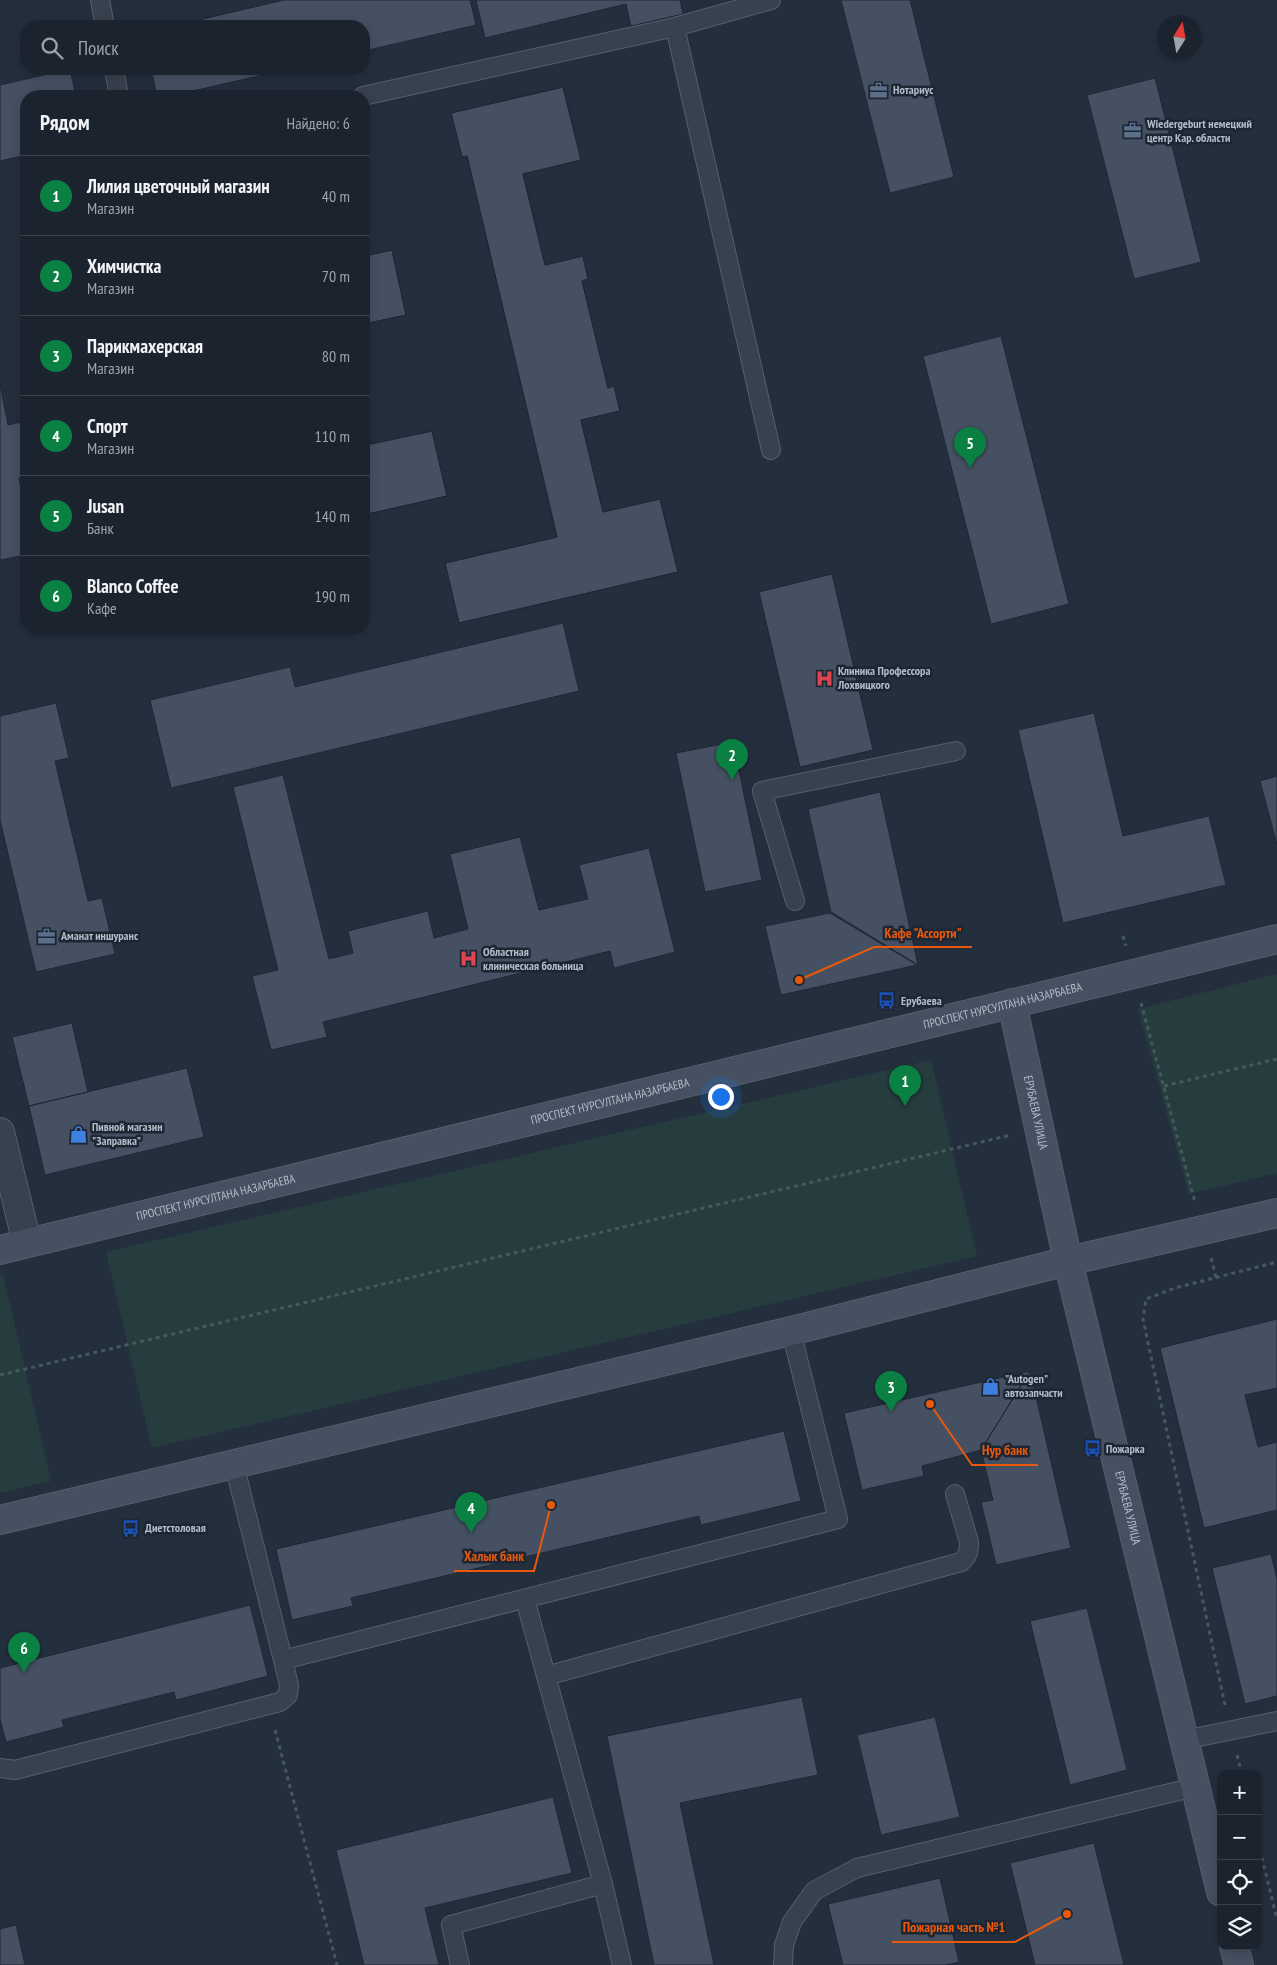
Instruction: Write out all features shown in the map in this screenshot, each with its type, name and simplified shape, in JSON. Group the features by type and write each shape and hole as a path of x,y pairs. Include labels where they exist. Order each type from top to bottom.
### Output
{"main road":[{"name":"ПРОСПЕКТ НУРСУЛТАНА НАЗАРБАЕВА","path":"0,1250 1277,939"},
{"name":"ЕРУБАЕВА УЛИЦА","path":"1012,1003 1068,1261 1217,1876"},
{"path":"0,1520 791,1331 1068,1261 1277,1213"},
{"path":"1235,1950 1239,1965"}],"street":[{"path":"0,1132 27,1243"}],"lane":[{"path":"100,0 104,20"},
{"path":"370,94 674,27 771,0"},
{"path":"674,27 771,450"},
{"path":"115,75 119,90"},
{"path":"795,901 762,791 956,751"},
{"path":"283,1660 838,1519 791,1331"},
{"path":"0,1768 15,1770 280,1702 288,1695 289,1685 234,1464"},
{"path":"546,1676 961,1562 966,1559 969,1542 955,1494"},
{"path":"525,1599 603,1884 622,1965"},
{"path":"1184,1740 1277,1721"},
{"path":"783,1965 784,1945 792,1922 814,1891 857,1868 1195,1787"},
{"path":"460,1965 450,1925 603,1884"}],"path":[{"path":"1123,936 1216,1277"},
{"path":"1164,1086 1277,1059"},
{"path":"0,1375 1040,1129"},
{"path":"1241,1770 1217,1670 1143,1319 1146,1299 1175,1288 1277,1262"},
{"path":"268,1705 337,1965"},
{"path":"1262,1858 1277,1919"}],"green space":[{"path":"1277,974 1277,1173 1189,1194 1138,1009"},
{"path":"931,1060 977,1256 152,1448 106,1252"},
{"path":"3,1274 51,1481 0,1493 0,1275"}],"building":[{"path":"284,0 470,0 476,25 370,50 370,20 199,20"},
{"path":"476,0 680,0 683,14 631,26 626,4 485,38"},
{"path":"841,0 910,0 954,177 890,193"},
{"path":"44,75 71,75 75,90 20,90 20,156 0,161 0,85"},
{"path":"152,75 263,75 197,90 156,90"},
{"path":"1155,78 1201,262 1134,279 1087,95"},
{"path":"563,87 581,160 523,174 545,265 583,256 588,279 582,281 608,388 614,386 620,411 581,420 603,512 660,499 678,572 459,623 445,563 557,537 467,156 462,157 451,113"},
{"path":"563,87 581,160 523,174 545,265 583,256 588,279 582,281 608,388 614,386 620,411 581,420 603,512 660,499 678,572 459,623 445,563 557,537 467,156 462,157 451,113"},
{"path":"392,250 406,315 370,323 370,255"},
{"path":"392,250 406,315 370,323 370,255"},
{"path":"1001,336 1069,604 991,624 923,356"},
{"path":"0,384 8,425 20,422 20,556 0,560"},
{"path":"432,431 447,496 370,514 370,439 371,444"},
{"path":"432,431 447,496 370,514 370,439 371,444"},
{"path":"832,574 873,750 800,767 759,592"},
{"path":"563,623 579,691 171,788 150,700 290,667 295,687"},
{"path":"56,703 69,758 55,761 88,901 102,898 115,954 36,972 0,820 0,716"},
{"path":"1094,713 1123,836 1209,816 1226,885 1063,923 1018,730"},
{"path":"733,742 762,880 705,892 676,753"},
{"path":"283,775 329,959 353,953 348,931 428,911 434,938 468,929 450,854 520,837 539,910 588,899 579,865 649,848 675,952 614,968 610,951 323,1022 327,1037 271,1050 252,976 278,970 233,787"},
{"path":"1277,776 1277,845 1260,781"},
{"path":"880,792 918,965 831,912 808,809"},
{"path":"830,913 917,965 781,995 765,926"},
{"path":"72,1023 88,1092 29,1106 12,1037"},
{"path":"187,1068 204,1137 45,1175 29,1106"},
{"path":"1277,1319 1277,1388 1245,1395 1258,1447 1277,1442 1277,1510 1204,1528 1160,1348"},
{"path":"1030,1371 981,1450 922,1466 924,1476 862,1490 844,1413"},
{"path":"1030,1371 1071,1548 996,1565 981,1502 993,1500 981,1450"},
{"path":"784,1431 801,1501 701,1525 699,1516 351,1598 353,1606 292,1620 276,1549"},
{"path":"1271,1554 1277,1579 1277,1696 1245,1704 1212,1568"},
{"path":"250,1605 268,1676 176,1700 174,1692 62,1720 64,1727 6,1742 0,1719 0,1668"},
{"path":"1087,1608 1127,1770 1070,1785 1030,1621"},
{"path":"802,1697 818,1775 680,1803 714,1965 654,1965 607,1736"},
{"path":"935,1717 960,1817 881,1835 857,1735"},
{"path":"553,1797 572,1873 425,1908 439,1965 364,1965 336,1850"},
{"path":"1094,1843 1124,1965 1035,1965 1010,1863"},
{"path":"940,1878 959,1962 946,1965 843,1965 828,1904"},
{"path":"16,1925 25,1965 0,1965 0,1929"}],"place":[{"name":"Нотариус","path":"879,90"},
{"name":"Wiedergeburt немецкий центр Кар. области","path":"1133,131"},
{"name":"Jusan","path":"970,468"},
{"name":"Клиника Профессора Лохвицкого","path":"824,678"},
{"name":"Химчистка","path":"732,780"},
{"name":"Аманат иншуранс","path":"47,936"},
{"name":"Областная клиническая больница","path":"469,959"},
{"name":"Кафе \"Ассорти\"","path":"799,980"},
{"name":"Ерубаева","path":"887,1001"},
{"name":"Лилия цветочный магазин","path":"905,1106"},
{"name":"Пивной магазин \"Заправка\"","path":"78,1134"},
{"name":"\"Autogen\" автозапчасти","path":"991,1386"},
{"name":"Нур банк","path":"930,1404"},
{"name":"Парикмахерская","path":"891,1412"},
{"name":"Пожарка","path":"1092,1449"},
{"name":"Халык банк","path":"551,1505"},
{"name":"Диетстоловая","path":"131,1528"},
{"name":"Спорт","path":"471,1533"},
{"name":"Blanco Coffee","path":"24,1673"},
{"name":"Пожарная часть №1","path":"1067,1914"}]}
